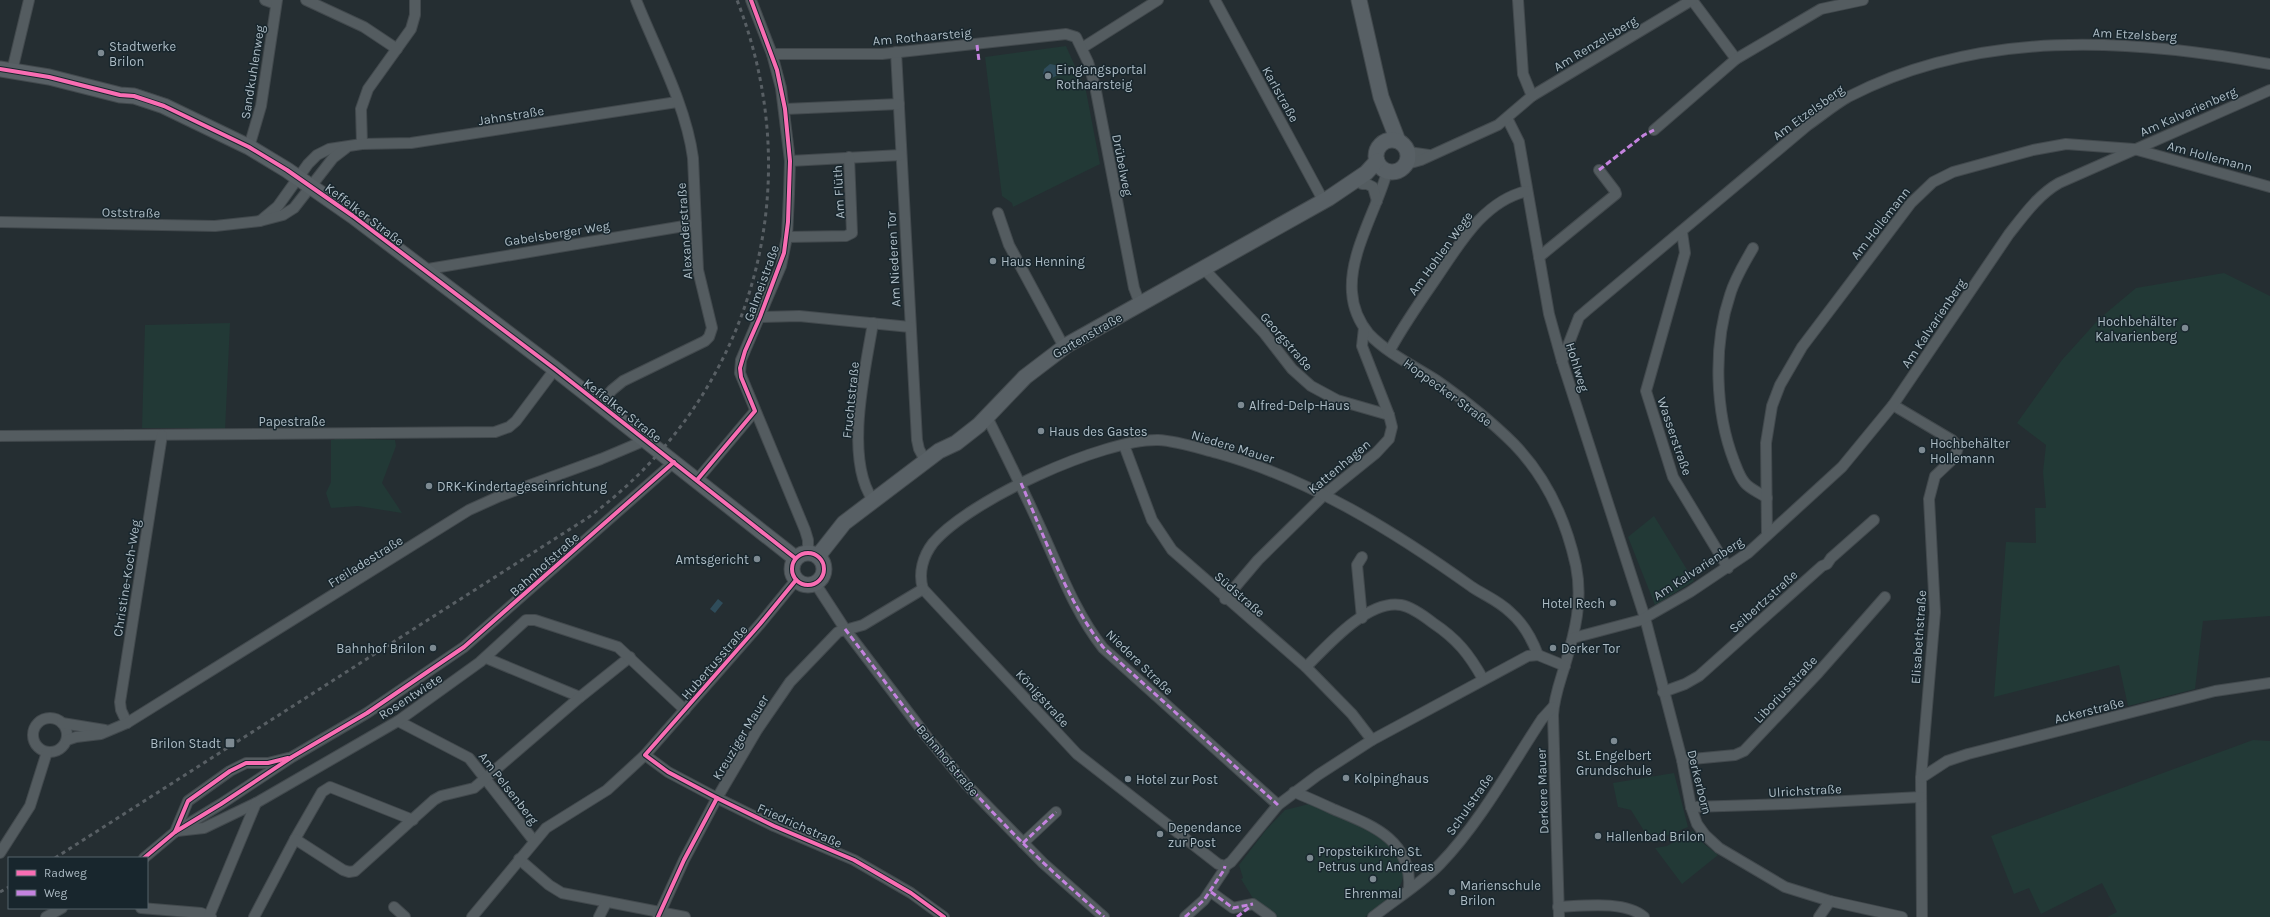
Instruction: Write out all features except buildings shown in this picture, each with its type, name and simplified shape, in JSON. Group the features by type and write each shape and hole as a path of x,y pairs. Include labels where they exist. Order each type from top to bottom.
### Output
{"street":[{"path":"6,70 29,0"},
{"path":"265,0 277,2"},
{"path":"306,0 364,26 397,49"},
{"path":"362,144 363,100 368,89 397,49 414,22 415,0"},
{"name":"Alexanderstraße","path":"600,404 616,386 623,381 700,344 710,337 712,328 700,280 692,149 677,102 636,0"},
{"name":"Galmeistraße","path":"751,0 772,54 785,109 790,161 787,237 781,266 745,350 740,368 741,377 808,537 807,555"},
{"path":"1082,48 1158,0"},
{"name":"Karlstraße","path":"1215,0 1326,199"},
{"path":"1359,0 1381,97 1404,152 1401,170 1383,168 1377,152 1381,145 1383,133 1380,111 1381,97"},
{"path":"1518,0 1524,74 1532,96"},
{"path":"1692,0 1736,59"},
{"name":"Am Renzelsberg","path":"1507,118 1532,96 1692,0"},
{"path":"1654,130 1736,59 1821,9 1863,0"},
{"name":"Sandkuhlenweg","path":"249,147 257,125 261,106 277,2"},
{"name":"Am Rothaarsteig","path":"772,54 896,52 1073,35"},
{"name":"Drübelweg","path":"1073,35 1078,39 1082,48 1098,100 1134,288 1140,304"},
{"name":"Am Etzelsberg","path":"1562,361 1581,315 1777,151 1846,98 1917,68 1965,56 2022,47 2059,44 2114,44 2164,47 2270,64"},
{"name":"Am Niederen Tor","path":"896,52 910,327 918,446 926,462"},
{"name":"Keffelker Straße","path":"6,70 80,84 120,95 134,96 164,106 249,147 311,186 555,369 674,462"},
{"name":"Am Kalvarienberg","path":"1573,638 1645,618 1728,568 1748,553 1845,464 1893,405 2005,239 2033,204 2059,183 2270,90"},
{"name":"Jahnstraße","path":"298,177 316,155 329,149 362,144 411,143 677,102"},
{"path":"785,109 899,104"},
{"path":"1381,145 1389,141 1404,152 1421,160 1498,125 1507,118"},
{"name":"Hohlweg","path":"1507,118 1518,142 1547,303 1562,361 1645,618"},
{"name":"Am Hollemann","path":"1767,535 1766,443 1772,406 1780,385 1802,347 1917,196 1933,182 1953,172 2052,146 2082,145 2134,149 2270,187"},
{"path":"311,186 333,158 347,146"},
{"name":"Am Flüth","path":"790,161 901,155"},
{"name":"Am Flüth","path":"787,237 846,236 852,233 849,157"},
{"name":"Gartenstraße","path":"807,555 873,500 926,462 956,443 987,417 1025,377 1064,347 1204,269 1218,258 1326,199 1366,173 1383,168"},
{"name":"Gartenstraße","path":"1326,199 1344,194 1362,184 1383,168"},
{"name":"Hoppecker Straße","path":"1383,168 1377,201 1357,256 1352,279 1354,307 1364,328 1373,338 1476,411 1514,444 1537,471 1553,497 1570,545 1578,582 1579,612"},
{"path":"1539,257 1616,194 1616,191 1599,170"},
{"path":"260,221 278,206 298,177"},
{"path":"1362,184 1373,187 1377,201"},
{"name":"Oststraße","path":"0,222 215,226 260,221 283,215 294,208 311,186"},
{"name":"Am Hohlen Wege","path":"1390,350 1410,316 1474,225 1505,199 1527,191"},
{"path":"998,213 1009,245 1064,347"},
{"name":"Gabelsberger Weg","path":"422,270 696,224"},
{"name":"Wasserstraße","path":"1682,232 1685,253 1646,391 1673,477 1728,568"},
{"path":"1752,248 1739,273 1728,304 1720,350 1720,400 1727,439 1740,474 1747,485 1767,498"},
{"name":"Georgstraße","path":"1204,269 1264,333 1297,374 1311,386 1337,400 1389,415"},
{"path":"760,317 790,316 910,327"},
{"name":"Fruchtstraße","path":"873,323 857,438 865,488 873,500"},
{"name":"Kattenhagen","path":"1225,599 1258,560 1324,495 1385,444 1392,431 1389,415 1363,353 1362,340 1364,328"},
{"name":"Papestraße","path":"0,436 499,431 516,421 555,369"},
{"name":"Elisabethstraße","path":"1893,405 1952,440 1958,447 1955,456 1935,476 1930,492 1929,509 1935,612 1921,778 1922,917"},
{"path":"697,480 755,411"},
{"name":"Niedere Straße","path":"987,417 1020,483 1075,603 1103,647 1278,805"},
{"name":"Christine-Koch-Weg","path":"127,723 121,710 120,702 162,435"},
{"name":"Freiladestraße","path":"67,740 111,730 127,723 469,510 500,496 602,459 646,440"},
{"name":"Niedere Mauer","path":"924,589 921,579 921,568 934,542 981,504 1020,483 1073,462 1124,445 1160,440 1186,445 1247,462 1324,495 1400,538 1504,607 1520,623 1532,641 1538,656"},
{"name":"Südstraße","path":"1124,445 1147,509 1160,535 1179,558 1306,667 1352,714 1372,740"},
{"path":"674,462 735,513 807,555 822,561 824,572 816,583 805,585 796,580 791,571 807,555"},
{"name":"Bahnhofstraße","path":"145,857 179,830 289,759 367,712 464,647 674,462"},
{"name":"Seibertzstraße","path":"1663,692 1695,679 1822,566 1827,564 1831,558 1874,520"},
{"path":"1362,557 1357,565 1362,618"},
{"name":"Hubertusstraße","path":"472,917 534,841 554,822 607,790 645,755 760,624 796,580"},
{"name":"Bahnhofstraße","path":"816,583 845,629 927,737 966,784 1070,889 1104,917"},
{"path":"845,629 863,625 924,589"},
{"name":"Königstraße","path":"924,589 1077,754 1218,864 1224,866"},
{"name":"Liboriusstraße","path":"1682,760 1735,755 1744,750 1818,673 1885,597"},
{"path":"1306,667 1344,630 1362,618 1392,604 1409,608 1458,641 1483,679"},
{"name":"Derkere Mauer","path":"1559,917 1553,707 1579,612"},
{"name":"Derkerborn","path":"1645,618 1663,692 1682,760 1691,807 1697,824 1704,835 1726,853 1785,887 1830,901 1902,917"},
{"name":"Rosentwiete","path":"179,830 204,828 256,803 398,721 486,658 526,620 535,620 613,645 630,658"},
{"name":"Kreuziger Mauer","path":"659,914 717,798 757,730 790,682 833,637 845,629"},
{"path":"1185,917 1210,892 1224,870 1224,866 1231,862 1278,805 1294,792 1372,740 1528,656 1538,656 1565,666"},
{"path":"486,658 580,697"},
{"path":"295,840 348,872 355,871 438,798 470,790 580,697 630,658 685,710"},
{"name":"Ackerstraße","path":"1921,778 1947,762 1968,754 2215,691 2270,683"},
{"name":"Schulstraße","path":"1372,917 1436,868 1460,840 1542,719 1553,707"},
{"path":"62,722 67,731 67,740 57,751 46,752 41,750 33,740 35,727 44,719 51,718 62,722 111,730"},
{"name":"Am Pelsenberg","path":"398,721 466,755 486,778 534,841"},
{"path":"0,853 30,806 46,752"},
{"name":"Friedrichstraße","path":"645,755 664,770 717,798 774,826 854,860 911,893 944,917"},
{"name":"Bahnhofstraße","path":"179,830 188,800 230,771 246,763 274,762 289,759"},
{"path":"254,917 322,792 330,787 413,820"},
{"path":"1294,792 1374,826 1390,838 1399,848 1407,866 1409,889"},
{"name":"Ulrichstraße","path":"1691,807 1788,804 1921,797"},
{"path":"148,909 191,912 210,917 256,803"},
{"path":"1023,843 1056,812"},
{"path":"519,859 549,885 562,893 659,914 685,917"},
{"path":"1210,892 1233,908 1253,904 1272,917"},
{"path":"1819,917 1830,901"},
{"path":"599,917 604,903"},
{"path":"1237,917 1253,904"},
{"path":"1558,906 1623,907 1634,910 1644,917"},
{"path":"394,907 405,917"},
{"path":"46,917 60,909"}],"green space":[{"path":"1066,46 1086,91 1100,164 1013,207 1012,203 1002,196 985,57"},
{"path":"2224,273 2270,296 2270,616 2203,621 2195,689 2128,706 2119,665 1994,697 2006,542 2036,543 2035,508 2046,508 2043,472 2046,445 2017,423 2062,360 2099,319 2136,288"},
{"path":"230,323 225,431 186,428 142,428 145,325"},
{"path":"335,438 395,440 396,446 382,483 402,513 358,506 331,508 326,493 331,482 331,440 334,440"},
{"path":"1654,516 1694,581 1655,605 1628,537"},
{"path":"2253,740 2270,741 2270,917 2107,917 2117,912 2102,883 2041,914 2029,888 2014,894 1991,836"},
{"path":"1674,773 1688,827 1651,842 1631,810 1618,807 1613,783"},
{"path":"1309,804 1337,813 1370,830 1385,842 1396,854 1403,867 1402,881 1396,892 1365,917 1277,917 1254,900 1241,879 1243,878 1239,865 1266,830 1285,810"},
{"path":"1693,831 1703,843 1718,855 1682,884 1655,848 1667,846"}],"water":[{"path":"1050,64 1060,66 1061,68 1058,75 1048,80 1043,74 1044,69"},
{"path":"718,599 723,603 715,613 710,609"}],"railway":[{"path":"57,857 589,517 645,468 691,412 727,350 752,284 766,215 768,144 759,72 737,0"},
{"path":"0,892 8,888"}],"marked path":[{"path":"977,45 979,61"},
{"path":"1599,170 1644,135 1654,130"},
{"path":"1021,483 1067,589 1078,609 1103,647 1278,805"},
{"path":"845,629 904,708 983,802 1033,853 1104,917"},
{"path":"1023,843 1056,812"},
{"path":"1185,917 1204,900 1224,870 1225,866"},
{"path":"1211,892 1233,908 1253,904"},
{"path":"1237,917 1251,906"}],"cycle path":[{"path":"697,480 755,411 741,377 740,368 745,351 760,317 784,253 788,222 790,161 785,109 777,70 751,0"},
{"path":"0,69 49,77 120,95 134,96 164,106 249,147 287,170 353,216 555,369 795,558"},
{"path":"145,857 175,832 221,804 292,757 367,713 464,647 674,462"},
{"path":"805,553 811,553 820,557 824,569 820,581 811,585 805,585 796,581 792,572 792,566 796,557 805,553"},
{"path":"796,580 760,624 645,755 668,772 717,798 774,826 854,860 911,893 944,917"},
{"path":"175,832 188,801 230,771 246,763 268,763 288,758"},
{"path":"658,917 684,860 717,798"}],"place":[{"name":"Stadtwerke Brilon","path":"101,53"},
{"name":"Eingangsportal Rothaarsteig","path":"1048,76"},
{"name":"Haus Henning","path":"993,261"},
{"name":"Hochbehälter Kalvarienberg","path":"2185,328"},
{"name":"Alfred-Delp-Haus","path":"1241,405"},
{"name":"Haus des Gastes","path":"1041,431"},
{"name":"Hochbehälter Hollemann","path":"1922,450"},
{"name":"DRK-Kindertageseinrichtung","path":"429,486"},
{"name":"Amtsgericht","path":"757,559"},
{"name":"Hotel Rech","path":"1613,603"},
{"name":"Bahnhof Brilon","path":"433,648"},
{"name":"Derker Tor","path":"1553,648"},
{"name":"St. Engelbert Grundschule","path":"1614,741"},
{"name":"Brilon Stadt","path":"230,743"},
{"name":"Kolpinghaus","path":"1346,778"},
{"name":"Hotel zur Post","path":"1128,779"},
{"name":"Dependance zur Post","path":"1160,834"},
{"name":"Hallenbad Brilon","path":"1598,836"},
{"name":"Propsteikirche St. Petrus und Andreas","path":"1310,858"},
{"name":"Ehrenmal","path":"1373,879"},
{"name":"Marienschule Brilon","path":"1452,892"}]}
